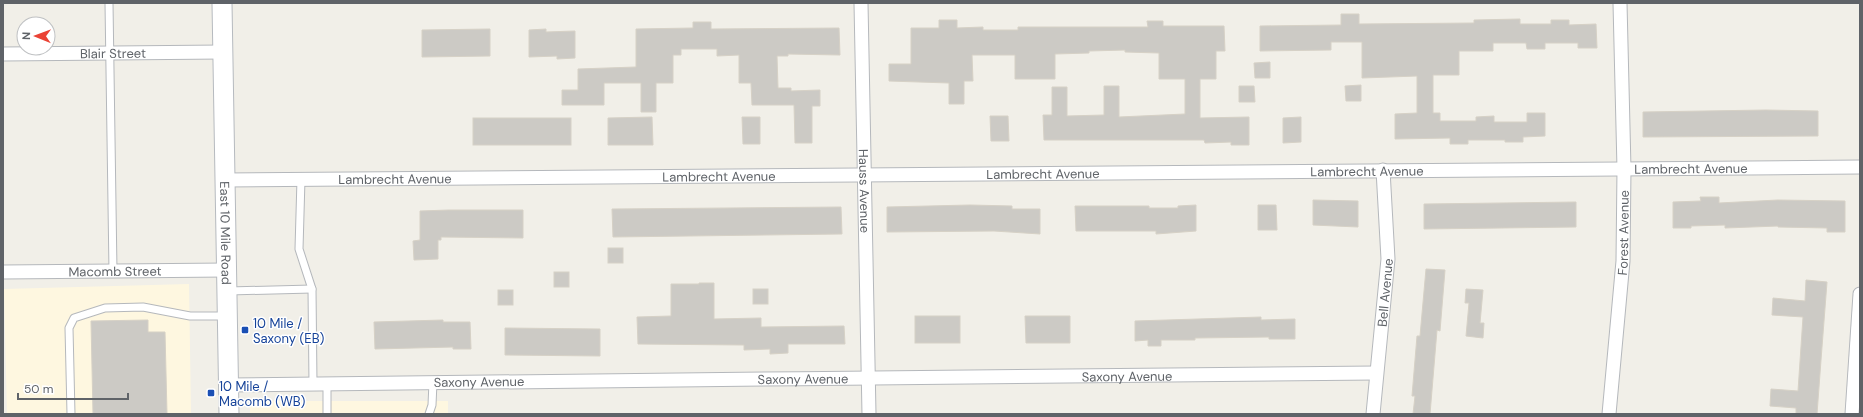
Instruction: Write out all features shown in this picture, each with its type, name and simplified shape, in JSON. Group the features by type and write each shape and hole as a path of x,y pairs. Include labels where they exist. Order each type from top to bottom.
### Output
{"main road":[{"name":"East 10 Mile Road","path":"222,3 229,414"}],"street":[{"name":"Hauss Avenue","path":"861,3 869,414"},
{"name":"Forest Avenue","path":"1609,414 1623,261 1624,169 1620,3"},
{"name":"Blair Street","path":"3,54 223,52"},
{"name":"Lambrecht Avenue","path":"225,180 1860,167"},
{"name":"Bell Avenue","path":"1373,414 1388,259 1383,170"},
{"name":"Macomb Street","path":"3,272 227,270"},
{"path":"1852,414 1860,294"},
{"name":"Saxony Avenue","path":"229,385 1376,373"}],"lane":[{"path":"109,3 113,271"},
{"path":"301,179 299,249 312,289 313,384"},
{"path":"227,291 312,289"},
{"path":"71,414 68,328 74,318 105,308 143,308 190,316 228,316"},
{"path":"429,414 432,405 433,382"},
{"path":"326,384 327,414"}],"shaded area":[{"path":"189,284 191,414 7,414 4,289"},
{"path":"250,401 448,401 448,414 250,414"}],"building":[{"path":"1341,14 1359,14 1359,24 1474,23 1474,20 1520,19 1520,24 1551,24 1551,20 1569,20 1569,25 1596,24 1597,48 1578,48 1578,43 1545,43 1545,49 1527,49 1526,43 1493,43 1493,51 1459,51 1459,75 1433,75 1433,113 1440,113 1440,121 1476,121 1476,117 1494,116 1494,122 1527,122 1527,113 1545,113 1545,136 1523,137 1523,142 1505,142 1505,140 1468,140 1468,144 1450,144 1450,138 1395,139 1395,114 1417,113 1417,76 1362,78 1362,42 1331,42 1331,50 1260,51 1260,26 1341,25"},
{"path":"939,20 957,20 957,28 983,27 983,30 1018,30 1018,27 1148,27 1147,21 1163,21 1163,26 1224,26 1225,51 1216,51 1216,79 1200,79 1200,118 1249,117 1249,145 1231,145 1231,142 1205,143 1204,140 1044,140 1043,115 1052,115 1052,87 1067,87 1067,116 1104,115 1104,86 1119,86 1119,117 1185,114 1185,79 1159,79 1159,53 1125,52 1125,50 1055,54 1055,79 1015,79 1015,55 972,55 973,81 964,81 964,104 949,104 949,83 889,81 889,64 911,64 911,28 939,28"},
{"path":"693,22 711,22 711,29 839,28 840,55 788,54 788,56 777,56 778,88 791,88 791,91 820,90 820,106 812,106 812,143 795,143 794,105 752,105 751,83 739,83 739,55 717,56 717,49 681,49 681,55 673,55 673,83 656,83 656,112 641,112 641,83 604,83 604,105 562,105 562,90 578,90 578,69 636,67 636,29 693,28"},
{"path":"490,29 490,56 422,57 422,30"},
{"path":"546,29 546,32 575,31 575,58 557,59 557,56 529,57 529,30"},
{"path":"1270,62 1270,78 1255,78 1254,63"},
{"path":"1361,85 1361,101 1346,101 1345,86"},
{"path":"1239,86 1254,86 1255,102 1239,102"},
{"path":"1766,110 1818,111 1818,136 1643,137 1643,112"},
{"path":"990,116 1008,116 1009,141 991,141"},
{"path":"652,117 653,145 608,145 608,118"},
{"path":"742,117 760,117 760,144 743,144"},
{"path":"1301,117 1301,142 1283,143 1283,118"},
{"path":"473,118 571,118 571,145 473,145"},
{"path":"1700,197 1719,197 1719,203 1778,200 1845,201 1845,232 1827,232 1827,228 1778,226 1725,228 1725,225 1673,228 1673,202 1701,201"},
{"path":"1313,200 1358,201 1358,227 1313,225"},
{"path":"1576,202 1576,227 1424,229 1424,204"},
{"path":"970,205 1012,206 1012,209 1040,209 1040,234 994,231 887,232 887,207"},
{"path":"1196,205 1196,231 1156,234 1156,231 1076,231 1075,206 1149,206 1149,208 1178,208 1178,206"},
{"path":"1258,205 1276,205 1277,230 1258,230"},
{"path":"841,207 842,234 613,237 612,209"},
{"path":"523,210 523,238 441,237 441,240 438,240 438,259 414,260 413,241 420,240 420,211"},
{"path":"608,248 623,248 623,263 608,263"},
{"path":"1426,269 1445,270 1440,331 1437,330 1430,414 1413,414 1415,396 1412,396 1417,336 1420,336"},
{"path":"554,272 569,272 569,287 554,287"},
{"path":"1806,280 1827,282 1817,414 1796,414 1796,408 1770,406 1771,389 1798,391 1803,317 1772,315 1773,298 1805,301"},
{"path":"714,283 714,319 761,318 761,327 844,326 845,344 788,344 788,353 770,354 770,349 744,350 744,345 638,344 637,317 671,316 671,284"},
{"path":"753,289 768,289 768,304 753,304"},
{"path":"1466,289 1483,290 1480,323 1484,323 1483,338 1466,336 1469,303 1465,303"},
{"path":"498,290 513,290 513,305 498,305"},
{"path":"915,316 960,316 960,343 915,343"},
{"path":"1025,316 1070,316 1070,343 1026,343"},
{"path":"1261,317 1261,320 1295,319 1295,339 1269,339 1269,337 1195,338 1195,340 1161,340 1161,346 1148,346 1148,340 1135,341 1135,321"},
{"path":"148,320 148,332 165,332 167,414 93,414 91,321"},
{"path":"443,320 443,322 470,322 471,349 453,349 453,347 375,349 374,322"},
{"path":"505,328 600,329 600,356 505,355"}],"place":[{"name":"10 Mile / Saxony (EB)","path":"245,330"},
{"name":"10 Mile / Macomb (WB)","path":"211,393"}]}
